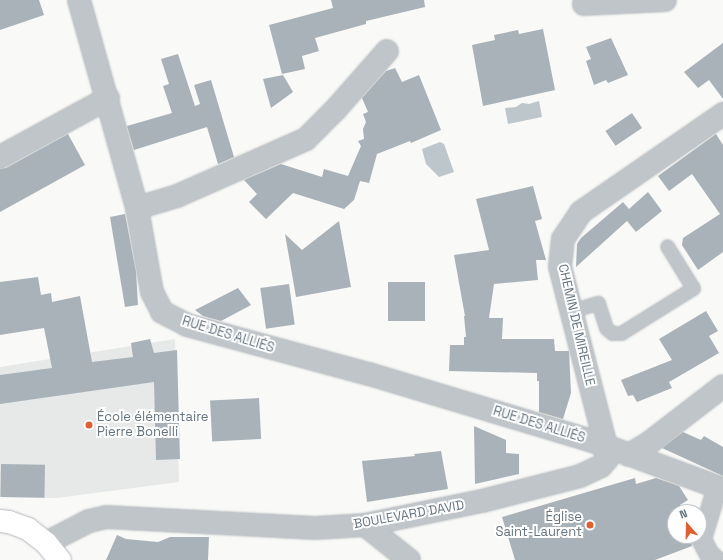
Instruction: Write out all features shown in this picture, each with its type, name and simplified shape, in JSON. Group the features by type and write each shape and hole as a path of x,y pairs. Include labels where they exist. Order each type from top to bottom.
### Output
{"main road":[{"path":"0,521 9,522 28,528 57,555"}],"street":[{"name":"RUE DES ALLIÉS","path":"79,0 108,98 137,208 152,292 162,312 187,325 369,374 606,446"},
{"path":"584,4 665,0"},
{"path":"137,208 177,196 306,139 336,109 387,51"},
{"path":"0,157 108,98"},
{"name":"CHEMIN DE MIREILLE","path":"606,446 560,267 563,239 580,212 723,114"},
{"path":"629,455 649,443 723,386"},
{"path":"606,446 720,487 701,539 710,558"},
{"name":"BOULEVARD DAVID","path":"57,555 89,521 106,517 315,528 365,525 482,501 580,476 601,466 608,459 606,446"},
{"path":"365,525 409,560"}],"lane":[{"path":"571,311 598,303 606,328 612,333 621,333 693,288 667,246"}],"shaded area":[{"path":"539,101 542,117 508,124 505,108 516,107 522,103 529,104"},
{"path":"440,142 444,144 454,172 439,177 426,164 422,149"},
{"name":"École élémentaire Pierre Bonelli","path":"175,339 179,482 57,498 0,497 0,367"}],"building":[{"path":"0,0 39,0 44,15 0,30"},
{"path":"331,0 424,0 425,7 366,21 366,24 315,38 319,51 302,56 305,69 282,74 269,25 333,8"},
{"path":"543,29 555,90 483,106 472,45 495,40 494,35 518,30 519,34"},
{"path":"611,38 628,75 608,83 606,80 594,85 586,61 591,59 586,47"},
{"path":"723,43 723,99 709,80 698,88 684,72"},
{"path":"178,54 195,106 200,104 194,85 211,80 234,157 218,164 207,127 134,150 127,126 172,113 163,86 169,84 161,59"},
{"path":"395,68 402,82 419,75 441,130 411,143 410,141 377,154 369,183 360,181 354,200 344,209 293,193 266,219 249,202 257,194 244,180 281,164 322,177 324,169 348,176 361,146 358,141 364,139 363,129 366,122 363,114 368,112 362,98 386,71"},
{"path":"283,75 293,92 271,108 263,79"},
{"path":"632,113 642,128 616,146 605,131"},
{"path":"68,134 85,165 0,212 0,169 6,168"},
{"path":"716,134 723,145 723,252 698,270 682,245 683,238 720,214 692,174 669,191 658,176"},
{"path":"533,186 542,219 535,221 546,260 536,260 538,280 494,284 489,318 503,318 502,339 554,339 555,351 569,351 571,393 563,419 539,412 539,381 537,381 537,373 449,371 450,345 464,345 464,337 466,337 465,316 454,255 489,250 476,199"},
{"path":"648,192 662,211 636,232 627,221 576,267 577,244 581,238 623,202 629,209"},
{"path":"125,214 136,272 138,305 125,307 110,217"},
{"path":"339,221 351,287 296,297 285,234 302,250"},
{"path":"38,277 41,295 51,293 52,302 80,296 92,362 133,357 131,343 150,339 154,353 177,350 180,459 156,460 154,382 0,404 0,375 52,368 44,328 0,335 0,282"},
{"path":"388,282 425,282 425,321 388,321"},
{"path":"289,284 295,325 266,329 260,288"},
{"path":"238,288 251,305 221,321 203,316 195,310"},
{"path":"706,311 718,331 709,336 719,353 669,382 672,388 637,402 633,395 628,396 621,380 672,360 659,339"},
{"path":"259,398 261,439 212,442 210,401"},
{"path":"474,426 506,440 506,453 519,454 519,474 475,484"},
{"path":"683,432 701,440 704,436 723,447 723,476 662,448"},
{"path":"441,451 448,489 367,502 362,461 415,456 414,454"},
{"path":"1,464 45,465 44,498 0,497"},
{"name":"Église Saint-Laurent","path":"635,478 636,484 656,478 679,486 688,500 682,504 667,504 667,544 692,544 692,546 655,560 515,560 502,517"},
{"path":"117,535 126,539 158,542 170,537 209,537 208,560 106,560"}],"place":[{"name":"École élémentaire Pierre Bonelli","path":"89,425"},
{"name":"Église Saint-Laurent","path":"590,525"}]}
